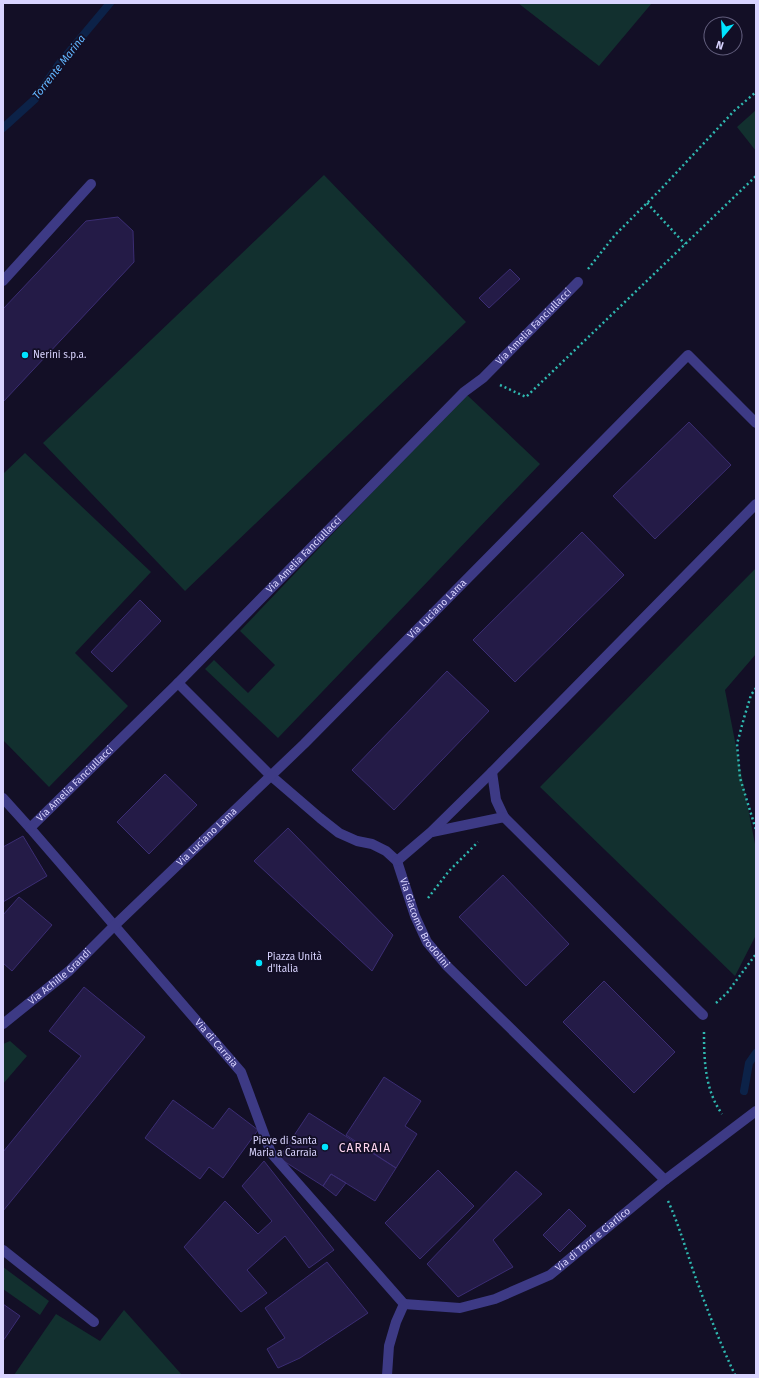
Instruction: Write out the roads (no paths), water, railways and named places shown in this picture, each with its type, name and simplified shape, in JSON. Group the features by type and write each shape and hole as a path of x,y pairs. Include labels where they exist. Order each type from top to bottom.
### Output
{"street":[{"path":"3,281 91,184"},
{"name":"Via Amelia Fanciullacci","path":"30,828 178,683 464,392 483,378 578,282"},
{"name":"Via Luciano Lama","path":"114,926 304,744 688,355 756,423"},
{"path":"178,683 270,775 320,818 339,833 357,841 372,844 386,851 397,861 432,832 756,504"},
{"path":"492,772 496,800 504,817 703,1015"},
{"name":"Via di Carraia","path":"3,798 241,1072 271,1153 404,1304"},
{"path":"432,832 504,817"},
{"name":"Via Giacomo Brodolini","path":"397,861 415,916 427,942 447,966 662,1182"},
{"name":"Via Achille Grandi","path":"3,1024 68,971 114,926"},
{"name":"Via di Torri e Ciarlico","path":"404,1304 460,1308 495,1299 550,1275 662,1182 756,1111"},
{"path":"3,1250 94,1322"},
{"path":"387,1375 389,1346 396,1322 404,1304"}],"waterway":[{"name":"Torrente Marina","path":"3,128 35,99 59,64 110,3"},
{"path":"744,1091 749,1063 756,1053"}],"place":[{"name":"Nerini s.p.a.","path":"25,355"},
{"name":"Piazza Unità d'Italia","path":"259,963"},
{"name":"Pieve di Santa Maria a Carraia","path":"325,1147"}],"district":[{"name":"CARRAIA","path":"365,1148"}]}
